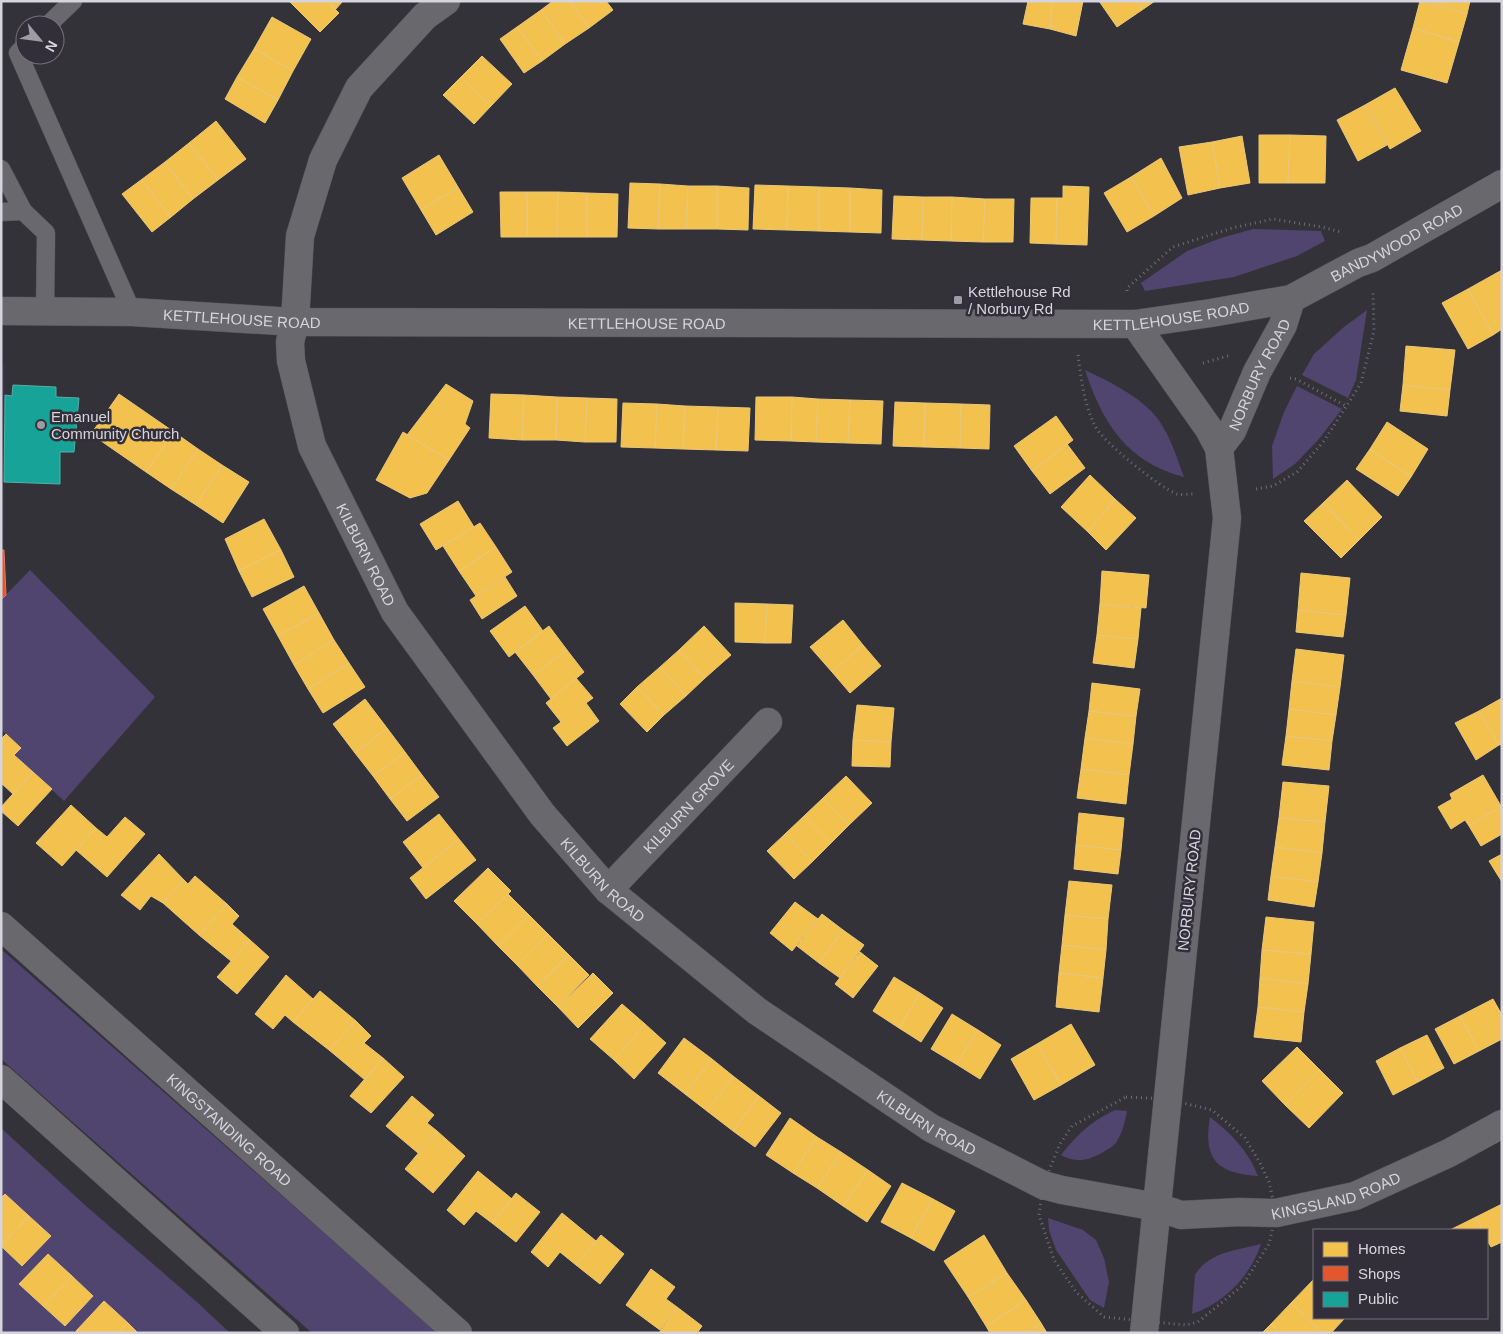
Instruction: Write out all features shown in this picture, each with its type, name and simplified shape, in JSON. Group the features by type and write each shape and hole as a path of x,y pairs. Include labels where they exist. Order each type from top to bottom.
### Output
{"street":[{"name":"KILBURN ROAD","path":"446,1 425,16 359,88 323,160 300,236 295,322 290,342 291,361 312,446 394,612 542,814 608,890 758,1011 931,1128 1042,1185 1157,1207"},
{"name":"BANDYWOOD ROAD","path":"1290,299 1358,263 1372,258 1502,184"},
{"name":"KETTLEHOUSE ROAD","path":"1,311 132,312 295,322 1132,324 1290,299"},
{"name":"NORBURY ROAD","path":"1219,448 1232,431 1257,372 1284,325 1290,299"},
{"name":"NORBURY ROAD","path":"1132,324 1208,428 1219,448 1227,518 1144,1333"},
{"name":"KILBURN GROVE","path":"608,890 768,722"},
{"name":"KINGSTANDING ROAD","path":"1,926 458,1333"},
{"path":"1,1078 284,1333"},
{"name":"KINGSLAND ROAD","path":"1157,1207 1181,1215 1240,1212 1276,1213 1355,1196 1449,1153 1502,1124"}],"lane":[{"path":"58,15 73,1"},
{"path":"23,65 132,312"},
{"path":"1,169 23,211 46,233 45,312"},
{"path":"1,212 23,211"}],"path":[{"path":"1132,324 1127,288 1173,247 1232,228 1273,219 1341,232 1358,263"}],"shaded area":[{"path":"1253,229 1321,231 1325,241 1297,256 1234,277 1145,291 1141,283 1187,251 1221,238"},
{"path":"1367,310 1356,380 1348,398 1302,375 1314,354 1344,327"},
{"path":"1,364 5,365 4,550 6,595 1,600"},
{"path":"1085,370 1128,393 1151,411 1167,434 1184,477 1147,462 1132,451 1109,424"},
{"path":"1297,386 1342,409 1319,439 1295,464 1273,479 1272,446 1284,412"},
{"path":"30,570 155,697 64,801 14,755 20,747 1,730 1,600"},
{"path":"1,949 438,1333 312,1333 1,1059"},
{"path":"1115,1110 1127,1111 1121,1133 1114,1145 1089,1159 1078,1160 1061,1155 1085,1129"},
{"path":"1210,1117 1238,1144 1250,1159 1258,1176 1232,1171 1216,1161 1211,1153 1209,1144"},
{"path":"1,1128 86,1206 230,1333 1,1333"},
{"path":"1048,1218 1083,1230 1096,1240 1104,1258 1109,1282 1104,1308 1090,1300 1056,1250 1049,1230"},
{"path":"1261,1244 1243,1278 1225,1296 1192,1314 1195,1275 1201,1267 1224,1253"}],"building: Homes":[{"path":"289,1 327,1 339,13 320,32"},
{"path":"327,1 343,1 335,10"},
{"path":"553,1 570,1 589,28 565,44 541,10"},
{"path":"570,1 606,1 613,10 589,28"},
{"path":"1028,1 1052,1 1050,29 1023,24"},
{"path":"1052,1 1083,1 1076,36 1050,29"},
{"path":"1099,1 1136,1 1142,10 1117,27"},
{"path":"1136,1 1155,1 1142,10"},
{"path":"1420,1 1467,14 1459,42 1413,28"},
{"path":"1422,1 1470,1 1467,14"},
{"path":"541,10 565,44 542,61 517,27"},
{"path":"272,17 311,39 293,71 254,49"},
{"path":"517,27 542,61 524,73 500,39"},
{"path":"1413,28 1459,42 1447,83 1401,70"},
{"path":"254,49 293,71 278,100 237,77"},
{"path":"482,56 512,84 491,106 461,77"},
{"path":"237,77 278,100 265,123 225,99"},
{"path":"461,77 491,106 474,124 443,95"},
{"path":"1395,88 1421,131 1390,149 1365,105"},
{"path":"1365,105 1387,145 1358,161 1337,120"},
{"path":"216,121 246,159 218,180 189,143"},
{"path":"1259,135 1290,135 1288,183 1259,183"},
{"path":"1290,135 1326,136 1325,183 1288,183"},
{"path":"1242,136 1250,183 1220,188 1212,142"},
{"path":"1212,142 1220,188 1188,195 1179,147"},
{"path":"189,143 218,180 193,199 165,162"},
{"path":"439,155 458,187 421,210 402,178"},
{"path":"1161,158 1182,198 1154,216 1131,177"},
{"path":"165,162 193,199 171,217 141,180"},
{"path":"1131,177 1154,216 1127,232 1104,193"},
{"path":"141,180 171,217 152,232 122,194"},
{"path":"630,183 660,184 658,229 628,228"},
{"path":"660,184 688,186 686,229 658,229"},
{"path":"755,185 788,186 787,230 753,229"},
{"path":"688,186 717,186 717,229 686,229"},
{"path":"717,186 749,188 748,230 717,229"},
{"path":"788,186 819,187 819,231 787,230"},
{"path":"1063,186 1089,187 1087,245 1056,244 1057,198 1063,198"},
{"path":"458,187 473,212 436,235 421,210"},
{"path":"819,187 850,188 850,232 819,231"},
{"path":"850,188 882,190 881,233 850,232"},
{"path":"500,192 527,192 527,237 501,237"},
{"path":"527,192 558,192 557,237 527,237"},
{"path":"558,192 587,193 587,237 557,237"},
{"path":"587,193 618,194 617,237 587,237"},
{"path":"894,196 923,197 922,240 892,239"},
{"path":"923,197 952,197 951,241 922,240"},
{"path":"952,197 985,199 983,242 951,241"},
{"path":"1031,198 1057,198 1056,244 1030,243"},
{"path":"985,199 1014,199 1013,242 983,242"},
{"path":"1502,270 1502,329 1493,335 1468,289"},
{"path":"1468,289 1493,335 1468,349 1442,303"},
{"path":"1406,346 1455,350 1450,390 1403,385"},
{"path":"446,384 473,401 465,424 470,428 449,460 407,435"},
{"path":"1403,385 1450,390 1447,416 1400,411"},
{"path":"119,394 174,432 146,472 91,434"},
{"path":"491,394 524,395 522,440 489,438"},
{"path":"524,395 557,397 556,440 522,440"},
{"path":"557,397 587,398 585,442 556,440"},
{"path":"756,397 792,397 791,441 755,440"},
{"path":"792,397 818,399 816,442 791,441"},
{"path":"587,398 617,399 616,442 585,442"},
{"path":"818,399 850,400 848,443 816,442"},
{"path":"850,400 883,401 881,444 848,443"},
{"path":"895,402 925,403 924,447 893,446"},
{"path":"623,403 657,404 655,448 621,447"},
{"path":"925,403 961,404 960,448 924,447"},
{"path":"657,404 685,406 683,449 655,448"},
{"path":"961,404 990,405 989,449 960,448"},
{"path":"685,406 718,407 716,450 683,449"},
{"path":"718,407 750,408 748,451 716,450"},
{"path":"1056,416 1073,440 1032,471 1014,446"},
{"path":"1387,422 1428,449 1411,477 1370,449"},
{"path":"174,432 198,449 171,489 146,472"},
{"path":"403,432 449,460 427,493 410,498 376,480"},
{"path":"1067,444 1085,468 1050,494 1032,471"},
{"path":"198,449 222,465 196,505 171,489"},
{"path":"1370,449 1411,477 1398,496 1356,469"},
{"path":"222,465 249,482 223,523 196,505"},
{"path":"1090,475 1115,499 1088,532 1061,507"},
{"path":"1347,480 1382,517 1359,540 1323,503"},
{"path":"1115,499 1136,518 1106,550 1088,532"},
{"path":"458,501 474,527 436,550 420,524"},
{"path":"1323,503 1359,540 1341,558 1304,521"},
{"path":"264,519 281,550 239,571 225,539"},
{"path":"480,523 496,547 459,571 443,546"},
{"path":"496,547 512,572 476,596 459,571"},
{"path":"281,550 294,577 252,597 239,571"},
{"path":"1102,571 1149,575 1146,608 1100,604"},
{"path":"1301,573 1350,578 1346,615 1298,610"},
{"path":"505,577 517,596 482,619 470,600"},
{"path":"304,586 319,613 278,636 263,609"},
{"path":"735,603 767,604 765,643 735,642"},
{"path":"767,604 793,605 791,643 765,643"},
{"path":"1100,604 1141,608 1138,639 1097,635"},
{"path":"525,606 543,631 509,657 490,631"},
{"path":"1298,610 1346,615 1343,637 1296,632"},
{"path":"319,613 334,640 294,665 278,636"},
{"path":"843,620 863,645 832,672 810,647"},
{"path":"549,626 567,650 533,675 515,652"},
{"path":"704,626 731,655 705,678 679,650"},
{"path":"1097,635 1138,639 1134,668 1093,663"},
{"path":"334,640 349,663 308,689 294,665"},
{"path":"863,645 881,666 850,693 832,672"},
{"path":"1296,649 1344,655 1340,687 1292,681"},
{"path":"567,650 584,672 551,699 533,675"},
{"path":"679,650 705,678 686,696 660,667"},
{"path":"349,663 365,687 323,713 308,689"},
{"path":"660,667 686,696 664,715 637,687"},
{"path":"576,678 593,698 586,703 599,721 567,746 553,728 561,722 546,703"},
{"path":"1292,681 1340,687 1336,715 1289,709"},
{"path":"1092,683 1140,689 1136,716 1089,711"},
{"path":"637,687 664,715 647,732 620,704"},
{"path":"1502,698 1502,744 1499,745 1479,711"},
{"path":"365,699 387,728 355,753 333,724"},
{"path":"857,705 894,708 891,742 853,740"},
{"path":"1289,709 1336,715 1332,741 1286,736"},
{"path":"1089,711 1136,716 1133,744 1085,738"},
{"path":"1479,711 1499,745 1476,760 1455,723"},
{"path":"387,728 405,752 373,776 355,753"},
{"path":"6,734 21,748 14,755 33,772 13,794 1,783 1,739"},
{"path":"1286,736 1332,741 1329,770 1282,765"},
{"path":"1085,738 1133,744 1129,775 1081,769"},
{"path":"853,740 891,742 890,767 852,766"},
{"path":"405,752 422,775 390,799 373,776"},
{"path":"1081,769 1129,775 1126,804 1077,798"},
{"path":"33,772 52,789 18,826 1,811 1,807"},
{"path":"422,775 439,797 407,821 390,799"},
{"path":"1483,775 1501,806 1469,826 1465,820 1451,829 1438,807 1452,799 1450,794"},
{"path":"846,776 872,803 849,825 823,798"},
{"path":"1283,782 1329,786 1325,822 1279,818"},
{"path":"823,798 849,825 831,843 804,816"},
{"path":"71,805 96,828 62,866 36,843"},
{"path":"1501,806 1502,834 1481,846 1469,826"},
{"path":"1079,813 1124,818 1121,850 1076,845"},
{"path":"439,814 459,839 423,868 403,842"},
{"path":"804,816 831,843 812,862 785,834"},
{"path":"125,817 145,834 107,877 76,850 96,828 107,837"},
{"path":"1279,818 1325,822 1322,853 1275,847"},
{"path":"785,834 812,862 794,879 767,851"},
{"path":"459,839 476,860 426,899 410,878"},
{"path":"1076,845 1121,850 1118,874 1074,869"},
{"path":"1275,847 1322,853 1318,882 1271,876"},
{"path":"159,854 184,880 163,903 151,896 140,910 121,895"},
{"path":"1502,854 1502,882 1489,861"},
{"path":"488,868 511,891 477,924 454,901"},
{"path":"195,876 227,904 199,935 163,903 184,880 188,884"},
{"path":"1271,876 1318,882 1314,907 1268,900"},
{"path":"1069,881 1112,885 1108,919 1065,915"},
{"path":"508,894 529,915 498,946 477,924"},
{"path":"795,902 818,919 792,951 770,933"},
{"path":"227,904 239,916 232,924 250,940 231,961 199,935"},
{"path":"822,914 843,930 819,963 797,946"},
{"path":"529,915 548,934 517,965 498,946"},
{"path":"1065,915 1108,919 1106,950 1062,945"},
{"path":"1266,917 1314,922 1311,954 1262,950"},
{"path":"843,930 864,945 840,978 819,963"},
{"path":"548,934 569,955 537,986 517,965"},
{"path":"250,940 269,957 237,994 217,977"},
{"path":"1062,945 1106,950 1103,978 1059,973"},
{"path":"1262,950 1311,954 1308,984 1260,978"},
{"path":"860,952 878,966 853,998 835,984"},
{"path":"569,955 589,975 558,1007 537,986"},
{"path":"593,973 613,993 578,1028 558,1007"},
{"path":"1059,973 1103,978 1099,1012 1056,1007"},
{"path":"286,975 313,999 293,1022 285,1015 273,1029 255,1014"},
{"path":"894,977 920,993 899,1028 873,1011"},
{"path":"1260,978 1308,984 1304,1012 1258,1007"},
{"path":"320,991 356,1021 329,1050 293,1022"},
{"path":"920,993 943,1008 921,1042 899,1028"},
{"path":"1493,999 1502,1015 1502,1039 1479,1051 1460,1016"},
{"path":"622,1004 645,1024 614,1060 590,1039"},
{"path":"1258,1007 1304,1012 1301,1042 1254,1037"},
{"path":"952,1014 978,1030 956,1064 931,1049"},
{"path":"1460,1016 1479,1051 1454,1064 1435,1029"},
{"path":"356,1021 371,1036 364,1043 383,1058 365,1080 329,1050"},
{"path":"645,1024 666,1043 634,1079 614,1060"},
{"path":"1071,1024 1095,1065 1061,1085 1037,1044"},
{"path":"978,1030 1001,1045 980,1079 956,1064"},
{"path":"1427,1035 1444,1068 1418,1082 1400,1048"},
{"path":"684,1038 712,1059 685,1094 658,1073"},
{"path":"1037,1044 1061,1085 1034,1100 1011,1059"},
{"path":"1297,1047 1320,1070 1285,1105 1262,1081"},
{"path":"1400,1048 1418,1082 1393,1095 1376,1061"},
{"path":"383,1058 404,1077 371,1113 350,1096"},
{"path":"712,1059 733,1076 707,1111 685,1094"},
{"path":"1320,1070 1343,1093 1309,1128 1285,1105"},
{"path":"733,1076 759,1096 733,1131 707,1111"},
{"path":"412,1096 434,1115 427,1123 437,1131 418,1153 386,1126"},
{"path":"759,1096 781,1113 755,1147 733,1131"},
{"path":"790,1118 817,1137 793,1173 766,1155"},
{"path":"437,1131 465,1156 433,1193 405,1169"},
{"path":"817,1137 841,1152 817,1188 793,1173"},
{"path":"841,1152 868,1170 843,1206 817,1188"},
{"path":"868,1170 891,1186 867,1222 843,1206"},
{"path":"478,1171 512,1199 492,1223 476,1211 464,1225 447,1210"},
{"path":"902,1183 933,1199 911,1238 881,1222"},
{"path":"516,1193 540,1212 516,1242 492,1223"},
{"path":"5,1194 29,1216 1,1246 1,1198"},
{"path":"933,1199 955,1211 934,1251 911,1238"},
{"path":"1502,1204 1502,1242 1491,1247 1488,1242 1488,1229 1482,1229 1476,1217"},
{"path":"562,1213 596,1241 576,1265 560,1252 548,1267 531,1252"},
{"path":"29,1216 51,1236 22,1266 1,1246"},
{"path":"1476,1217 1482,1229 1452,1229"},
{"path":"601,1235 624,1254 600,1284 576,1265"},
{"path":"984,1235 1007,1273 968,1297 944,1261"},
{"path":"48,1254 72,1276 43,1306 19,1284"},
{"path":"651,1269 675,1287 666,1299 677,1307 660,1330 626,1305"},
{"path":"1007,1273 1026,1300 986,1326 968,1297"},
{"path":"72,1276 93,1296 65,1326 43,1306"},
{"path":"1313,1280 1313,1319 1344,1319 1331,1333 1323,1333 1291,1303"},
{"path":"1026,1300 1041,1323 1026,1333 990,1333 986,1326"},
{"path":"104,1301 128,1323 118,1333 77,1333 76,1331"},
{"path":"1291,1303 1323,1333 1280,1333 1271,1324"},
{"path":"677,1307 702,1326 697,1333 659,1333"},
{"path":"128,1323 138,1333 118,1333"},
{"path":"1041,1323 1047,1333 1026,1333"},
{"path":"1271,1324 1280,1333 1262,1333"}],"building: Shops":[{"path":"1,550 4,550 6,595 1,600"}],"building: Public":[{"name":"Emanuel Community Church","path":"13,385 56,387 56,397 79,398 74,452 60,452 60,484 4,482 5,395 12,396"}],"place":[{"name":"Kettlehouse Rd / Norbury Rd","path":"958,300"},
{"name":"Emanuel Community Church","path":"41,425"}]}
